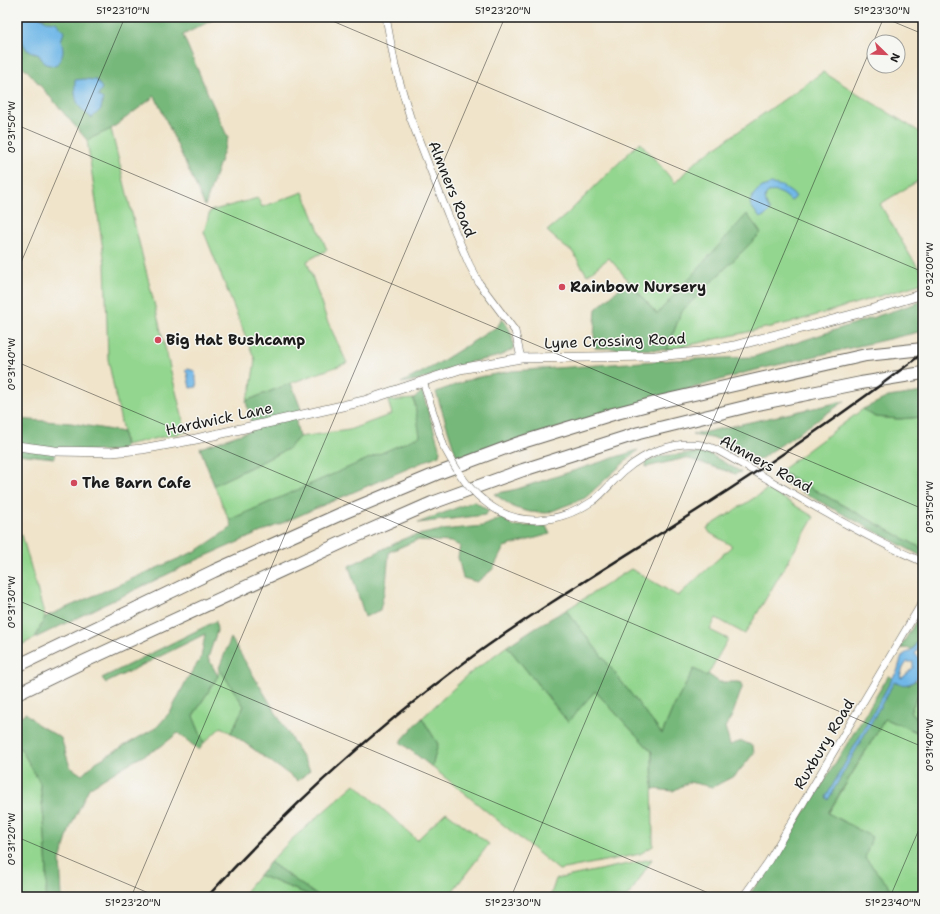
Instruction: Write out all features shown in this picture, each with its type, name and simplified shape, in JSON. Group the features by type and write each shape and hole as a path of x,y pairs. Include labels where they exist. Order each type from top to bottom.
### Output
{"highway":[{"path":"17,666 214,571 343,512 436,474 516,444 613,414 664,401 866,356 923,349"},
{"path":"17,694 97,655 352,538 432,503 523,470 638,433 754,404 861,383 923,373"}],"street":[{"name":"Almners Road","path":"386,17 395,66 410,117 445,208 476,278 515,331 521,358"},
{"name":"Lyne Crossing Road","path":"423,381 460,369 521,358 656,356 700,352 742,344 863,312 923,294"},
{"name":"Almners Road","path":"423,381 444,447 462,478 475,494 483,500 498,510 516,517 530,520 545,520 571,513 594,500 624,471 644,456 666,447 702,445 717,450 833,517 882,543 923,562"},
{"name":"Hardwick Lane","path":"17,446 62,451 112,452 142,449 196,439 364,401 423,381"},
{"name":"Ruxbury Road","path":"743,897 768,862 923,601"}],"green space":[{"path":"17,17 218,17 183,35 228,138 205,206 155,96 111,129 87,140 26,69 17,64"},
{"path":"823,72 923,134 923,178 880,204 911,257 923,274 923,283 797,321 667,350 681,312 761,233 657,314 609,258 587,275 572,251 565,247 547,231 566,215 640,142 675,183 695,162"},
{"path":"111,129 186,432 125,445 108,359 105,264 87,140"},
{"path":"303,192 327,250 307,261 327,320 347,363 246,401 251,388 255,360 204,232 210,211 258,198 262,207"},
{"path":"747,214 761,233 681,312 667,350 595,348 594,338 596,309 628,281 657,314"},
{"path":"923,301 923,331 747,372 457,458 436,392 474,378 512,371 671,360 753,357"},
{"path":"502,319 511,333 513,349 496,357 466,363 426,378 401,383 434,366 498,326"},
{"path":"291,383 301,409 296,422 299,437 288,449 214,485 200,448 253,430 246,401"},
{"path":"422,391 440,450 439,455 199,559 35,638 45,617 198,550 232,527 229,520 420,436 414,399"},
{"path":"923,392 923,417 899,419 875,417 863,409 888,397"},
{"path":"414,399 421,436 229,520 214,485 288,449 299,437 349,430 392,414 388,401"},
{"path":"845,401 759,460 718,439 692,435"},
{"path":"863,409 875,417 899,419 923,417 923,549 780,471"},
{"path":"17,419 71,423 123,432 125,451 55,451 54,458 17,454"},
{"path":"638,450 585,498 547,513 530,512 515,508 494,494 517,489"},
{"path":"706,452 741,472 736,474 686,458 646,467 645,462 660,456"},
{"path":"780,471 923,549 923,557 772,476"},
{"path":"768,489 814,517 745,634 716,618 710,630 728,639 707,676 694,669 672,710 662,734 566,610 631,569 678,596 732,546 710,533 707,528"},
{"path":"474,501 489,511 485,515 418,523"},
{"path":"502,518 513,526 546,526 550,534 504,547 493,569 477,582 463,578 458,557 460,546 451,542 417,540 389,552 386,584 380,610 365,617 349,566 408,537 442,530 483,526"},
{"path":"22,535 45,617 35,638 17,647 17,537"},
{"path":"566,610 662,734 672,710 694,669 707,676 708,674 719,682 742,683 742,688 732,716 725,727 730,745 742,741 753,746 754,753 736,775 713,787 689,782 673,791 653,789 652,752 595,691 568,722 507,646"},
{"path":"923,610 923,631 913,649 900,648"},
{"path":"216,621 217,631 208,658 218,676 193,716 204,743 199,750 178,733 160,747 126,765 89,788 70,828 60,860 62,897 46,897 47,871 40,783 21,749 17,747 17,718 26,713 37,724 61,738 70,767 82,775 96,762 157,727 171,711 187,679 201,658 205,634 106,683 102,678"},
{"path":"231,638 310,770 298,781 231,733 244,706 219,668"},
{"path":"507,646 567,721 595,691 652,752 653,846 640,854 559,870 432,767 438,744 422,718 468,675"},
{"path":"219,668 244,706 231,733 221,727 204,743 193,716 218,676"},
{"path":"889,675 895,682 909,685 916,680 922,686 910,712 923,722 923,737 917,732 885,719 828,813 872,837 865,858 898,897 748,897 814,798"},
{"path":"923,684 923,722 910,712"},
{"path":"422,718 438,744 432,767 400,742"},
{"path":"885,719 917,732 923,737 923,897 898,897 828,814"},
{"path":"17,747 21,749 40,783 47,871 46,897 17,897"},
{"path":"355,784 417,840 446,812 489,844 448,897 319,897 270,862 290,841"},
{"path":"652,859 628,897 550,897 556,879"},
{"path":"270,862 319,897 314,897 259,875"},
{"path":"259,875 314,897 241,897"}],"water":[{"path":"21,17 41,17 46,21 56,22 64,32 61,41 63,48 62,55 55,66 45,64 39,55 27,50 20,38 18,30"},
{"path":"75,80 96,80 102,88 98,96 103,99 101,109 92,118 82,110 77,102"},
{"path":"772,184 782,186 796,196 791,201 781,193 768,192 765,199 770,211 765,216 760,218 751,206 750,202 758,190 764,186"},
{"path":"188,369 195,371 197,387 190,388 187,373 185,371"},
{"path":"923,631 923,638 915,654 922,660 923,671 911,683 899,684 894,682 828,800 826,797 897,672 903,655 913,649","holes":["907,662 913,662 913,668 902,678 900,677"]}],"railway":[{"path":"207,897 236,865 328,775 393,718 461,665 540,610 771,462 833,420 923,353"}],"place":[{"name":"Rainbow Nursery","path":"562,287"},
{"name":"Big Hat Bushcamp","path":"158,340"},
{"name":"The Barn Cafe","path":"74,483"}]}
